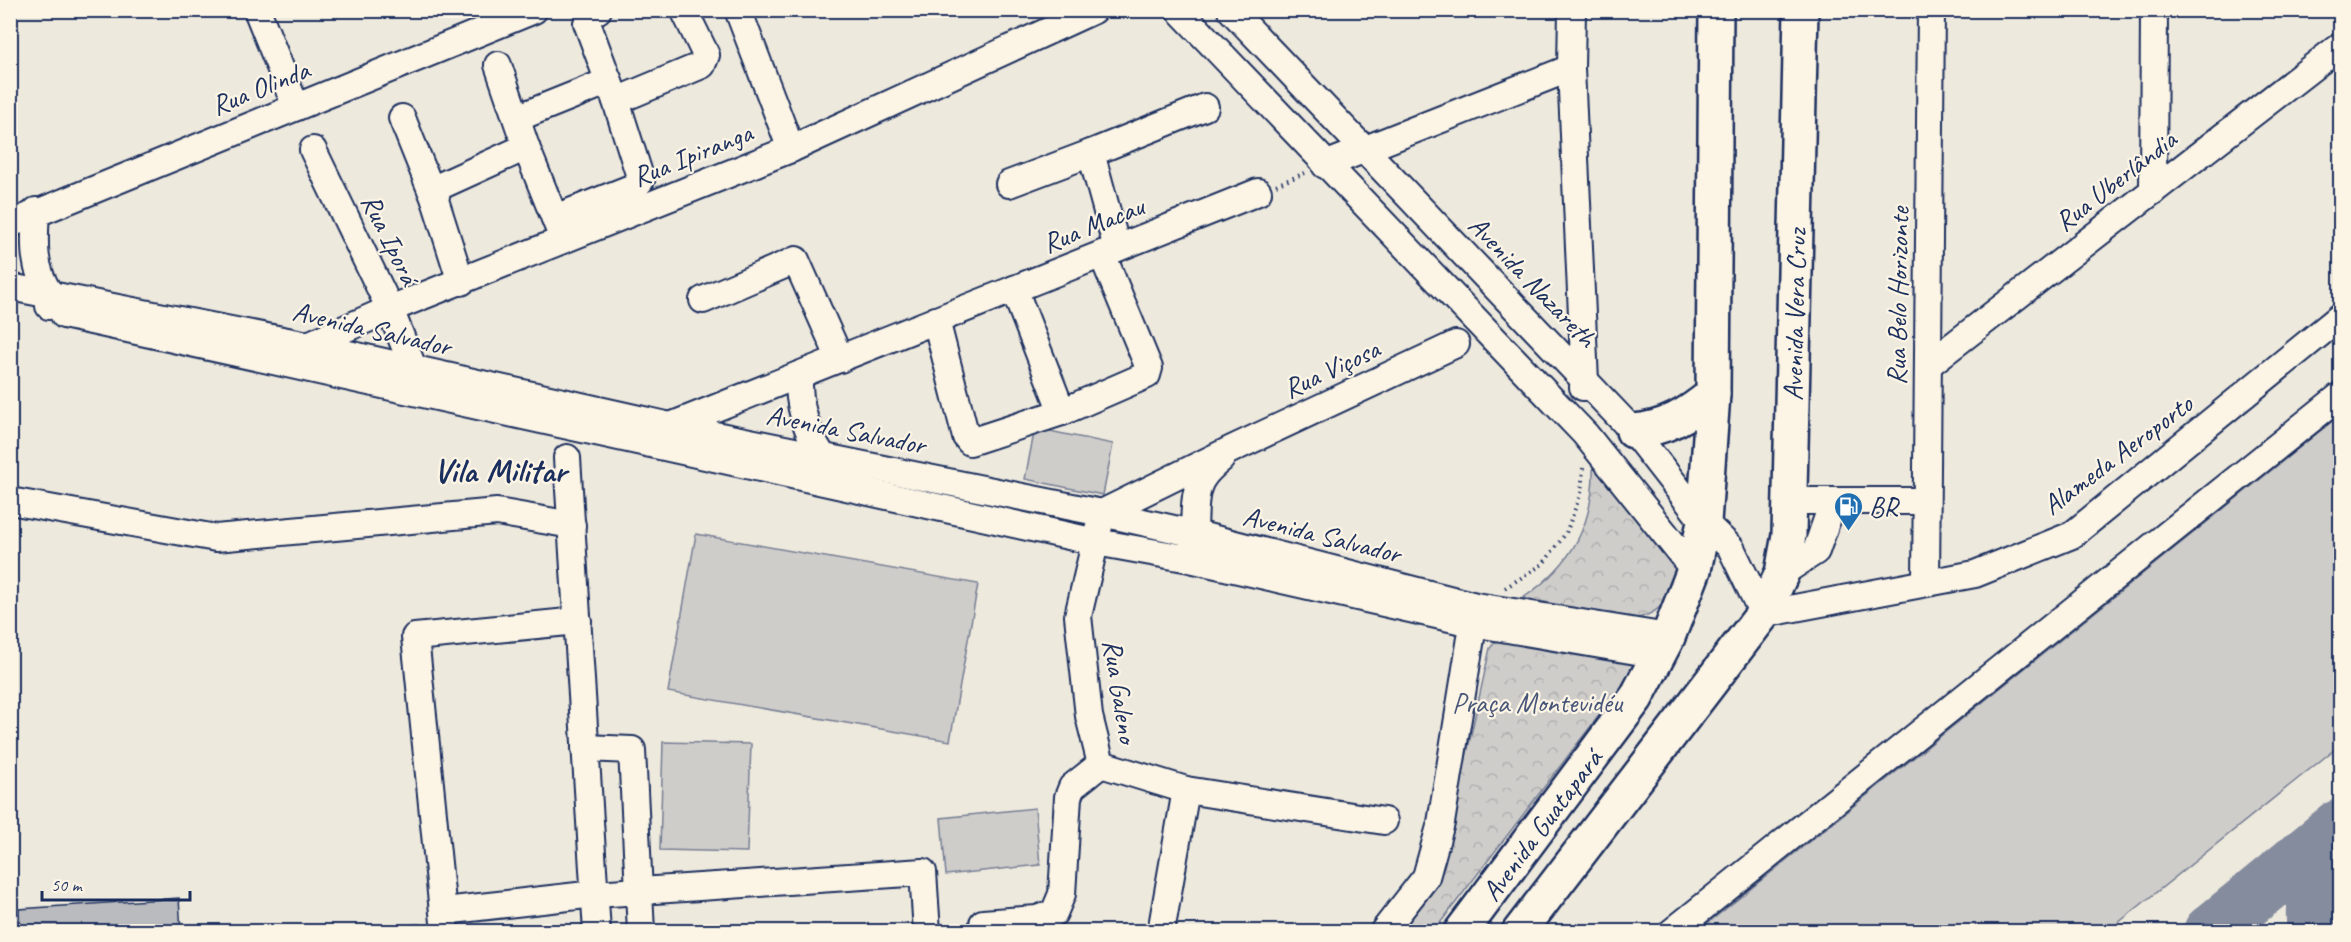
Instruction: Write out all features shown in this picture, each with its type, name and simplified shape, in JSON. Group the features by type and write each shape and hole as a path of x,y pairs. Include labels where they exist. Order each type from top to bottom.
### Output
{"highway":[{"path":"1704,522 1713,394 1716,10"},
{"name":"Avenida Vera Cruz","path":"1763,614 1795,558 1789,535 1801,10"},
{"path":"1633,431 1653,429 1676,420 1694,410 1713,394"},
{"name":"Avenida Guatapará","path":"1461,932 1636,698 1664,646 1694,570 1704,522"},
{"name":"Avenida Guatapará","path":"1526,923 1763,614"},
{"path":"1498,883 1526,923"}],"street":[{"path":"257,10 296,107"},
{"name":"Rua Olinda","path":"10,224 36,211 534,10"},
{"path":"498,65 526,147 559,229 636,186 641,180 613,91 587,23 590,14 598,10"},
{"path":"517,118 702,64 706,55 684,10"},
{"path":"738,10 791,149"},
{"name":"Rua Ipiranga","path":"308,345 390,309 461,282 559,229 791,149 1094,10"},
{"path":"1179,10 1325,165 1578,426 1694,570"},
{"name":"Avenida Nazareth","path":"1231,10 1633,431 1704,522 1731,548 1763,614"},
{"path":"1572,10 1571,68 1585,382 1578,426"},
{"name":"Rua Belo Horizonte","path":"1926,582 1931,10"},
{"path":"2153,191 2154,10"},
{"name":"Rua Uberlândia","path":"1928,365 2340,46"},
{"path":"1325,165 1571,68"},
{"path":"1009,184 1205,107"},
{"path":"402,117 435,200 461,282"},
{"path":"435,200 438,187 526,147"},
{"name":"Rua Iporá","path":"313,150 390,309 414,381"},
{"path":"936,320 966,437 970,442 1062,412 1147,375 1149,368 1110,251 1091,153"},
{"name":"Rua Macau","path":"639,440 1258,192"},
{"path":"36,211 34,239 36,263 50,304"},
{"path":"703,300 796,260 840,359"},
{"name":"Avenida Salvador","path":"10,286 50,304 414,381 670,426 1196,534 1474,614"},
{"path":"1014,289 1062,412"},
{"name":"Avenida Salvador","path":"10,304 50,304 308,345 414,381 639,440 1096,542 1474,614 1664,646"},
{"path":"1484,330 1518,310"},
{"name":"Alameda Aeroporto","path":"1763,614 1975,574 2072,535 2340,317"},
{"name":"Rua Viçosa","path":"1102,513 1456,344"},
{"path":"800,375 799,389 803,415 811,437 823,457"},
{"path":"1672,932 2340,396"},
{"name":"Rua Viçosa","path":"1190,559 1196,534 1195,502 1202,477 1232,449"},
{"path":"567,458 597,932"},
{"path":"10,501 216,538 497,512 572,525"},
{"path":"1790,501 1926,501"},
{"path":"1795,558 1833,502"},
{"name":"Rua Galeno","path":"1102,513 1078,616 1089,716 1101,764 1186,790 1384,821"},
{"path":"1383,932 1426,877 1440,823 1474,614"},
{"path":"578,621 415,637 444,921 595,894 923,872 927,932"},
{"path":"585,748 632,750 641,932"},
{"path":"983,923 1037,919 1054,913 1062,894 1068,797 1072,787 1101,764"},
{"path":"1161,932 1186,790"}],"path":[{"path":"1258,192 1325,165"},
{"path":"1474,614 1543,564 1566,533 1581,493 1578,426"}],"green space":[{"path":"2340,415 2340,745 2108,931 1698,931"},
{"path":"1035,428 1113,444 1103,495 1025,479"},
{"path":"1593,462 1678,566 1665,601 1654,612 1645,616 1634,619 1523,598 1555,571 1568,556 1577,540 1590,504"},
{"path":"696,534 978,584 950,741 668,692"},
{"name":"Praça Montevidéu","path":"1498,639 1634,662 1633,671 1434,931 1401,932 1438,885 1490,648"},
{"path":"663,742 751,744 747,852 660,850"},
{"path":"1035,808 1040,865 946,875 941,818"}],"building":[{"path":"179,898 181,932 20,932 19,909"},
{"path":"419,924 420,932 313,932"}],"taxiway":[{"path":"2210,932 2340,826"},
{"path":"2314,932 2313,905 2318,879 2327,854 2340,831"}],"place":[{"name":"BR","path":"1848,532"}],"district":[{"name":"Vila Militar","path":"500,470"}]}
